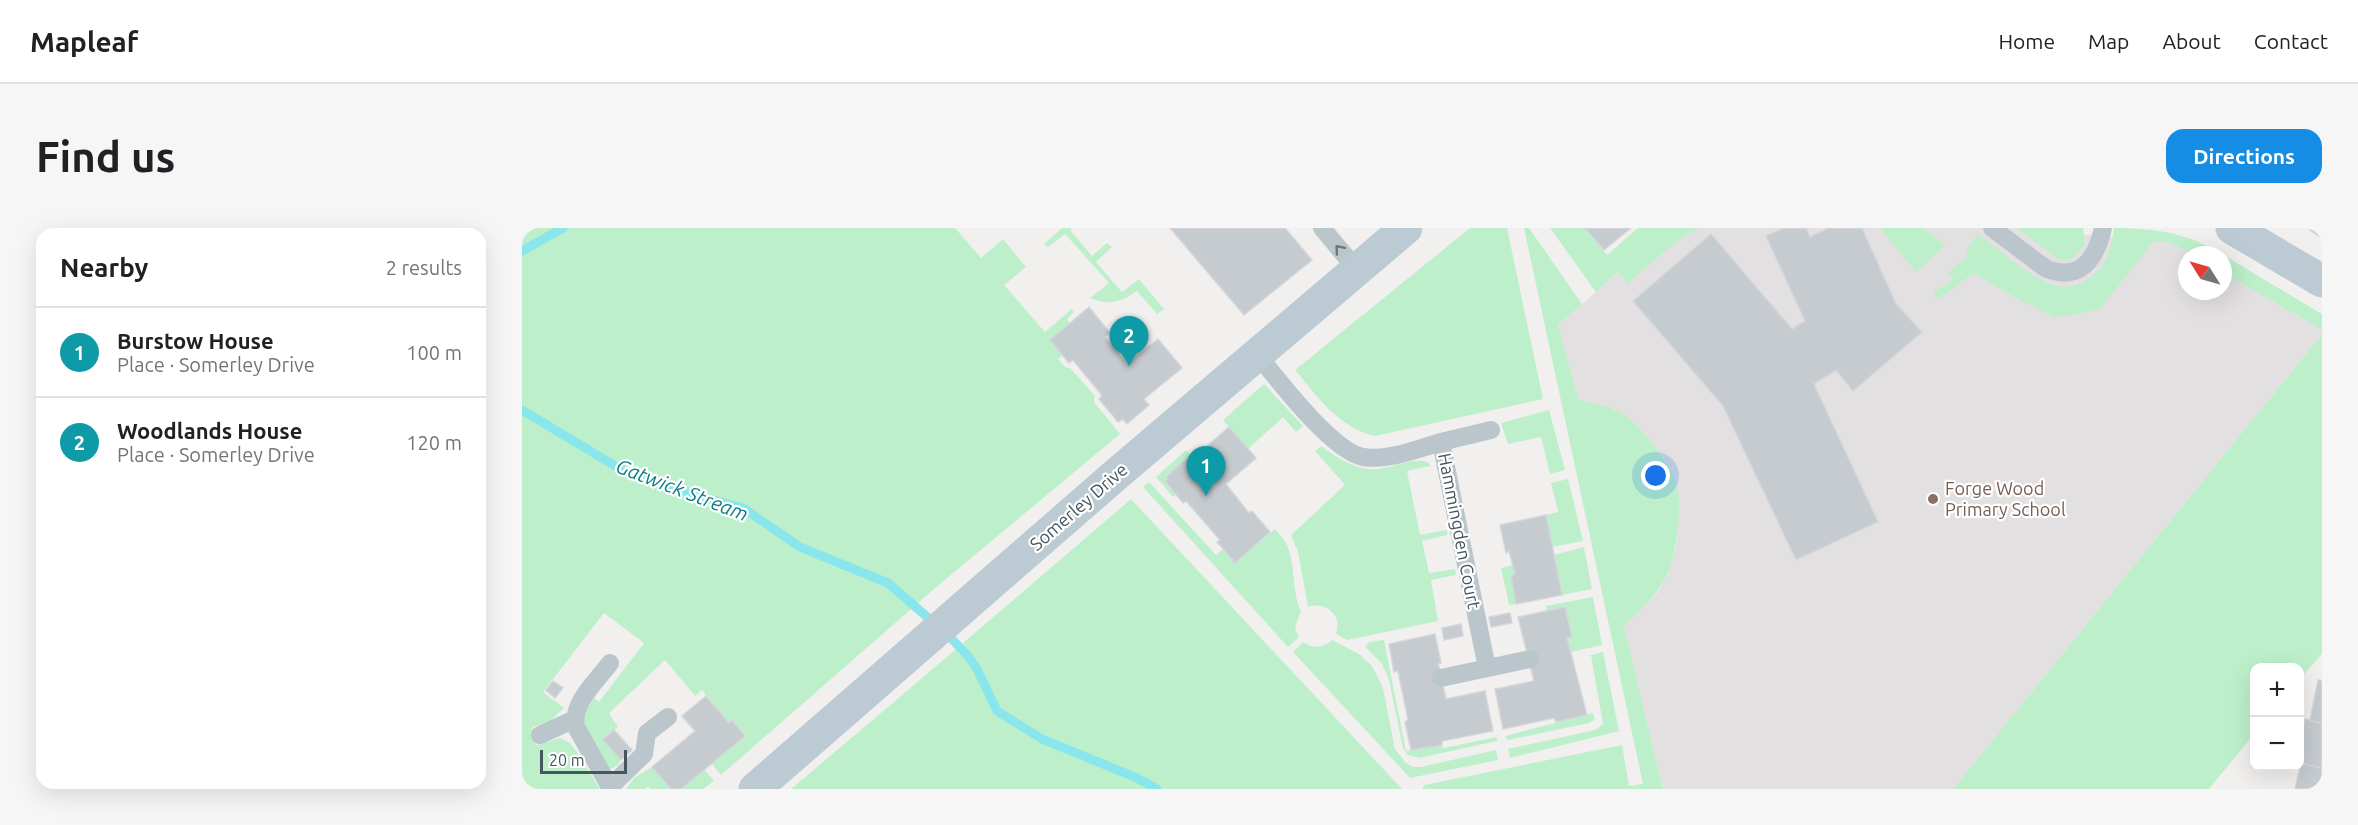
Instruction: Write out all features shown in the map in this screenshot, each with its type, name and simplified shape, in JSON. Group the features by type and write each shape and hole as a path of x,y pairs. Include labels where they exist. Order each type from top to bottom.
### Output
{"street":[{"name":"Somerley Drive","path":"755,789 968,603 1406,228"},
{"path":"2232,228 2322,281"}],"lane":[{"path":"1322,228 1357,270"},
{"path":"1992,228 2045,268 2054,273 2067,274 2077,271 2094,255 2099,246 2103,228"},
{"name":"Hammingden Court","path":"1257,354 1325,431 1341,447 1351,452 1362,457 1383,457 1441,442 1486,668"},
{"path":"1441,442 1491,430"},
{"path":"1441,678 1530,659"},
{"path":"610,663 576,708 574,719 576,727 611,788 644,754 647,733 668,717"},
{"path":"540,735 574,719"}],"shaded area":[{"name":"Forge Wood Primary School","path":"1669,228 2068,228 2076,234 2170,242 2178,247 2178,300 2232,300 2232,278 2322,330 2322,334 1953,789 1663,789 1624,626 1657,593 1668,574 1676,547 1679,516 1662,457 1645,434 1616,410 1579,400 1558,325"}],"green space":[{"path":"522,228 955,228 981,258 1003,239 1026,267 1004,285 1045,332 1072,309 1074,312 1067,319 1070,323 1051,340 1063,355 1058,359 1065,367 1070,368 1095,396 1094,402 1120,434 941,583 721,775 711,763 745,735 732,721 729,723 702,690 695,696 665,660 609,713 618,727 603,740 621,760 617,766 609,769 581,718 594,698 599,702 644,643 604,613 543,692 564,708 550,721 532,727 536,745 561,738 570,743 600,789 522,789"},
{"path":"1062,228 1072,228 1070,230 1092,256 1107,243 1112,247 1096,262 1122,292 1139,279 1164,309 1157,314 1137,291 1115,302 1103,302 1090,298 1109,283 1065,234 1048,247 1044,244"},
{"path":"1470,228 1507,228 1543,399 1375,436 1362,432 1340,419 1321,401 1295,370"},
{"path":"1524,228 1529,228 1582,304 1558,325 1579,400 1611,408 1632,422 1659,452 1676,483 1679,503 1678,528 1668,573 1654,595 1624,626 1663,789 1422,789 1424,785 1622,745 1629,786 1643,784"},
{"path":"1550,228 1585,228 1607,255 1638,228 1698,228 1672,245 1627,284 1618,272 1596,292"},
{"path":"1880,228 1923,228 1945,245 1916,272"},
{"path":"2017,228 2083,228 2085,244 2072,259 2061,261"},
{"path":"2114,228 2166,232 2207,246 2178,247 2170,242 2154,241 2100,309 2079,314 2055,317 1973,273 1938,300 1933,293 1953,279 1948,272 1967,257 1966,250 1977,235 2039,279 2063,287 2075,285 2094,275 2104,264"},
{"path":"2232,260 2322,314 2322,330 2232,278"},
{"path":"2322,334 2322,654 2304,674 2304,663 2250,663 2250,739 2209,789 1953,789"},
{"path":"1264,384 1303,426 1296,432 1283,417 1248,449 1223,420"},
{"path":"1549,410 1565,470 1550,474 1541,437 1508,444 1501,423"},
{"path":"1321,446 1341,459 1362,468 1378,469 1417,461 1429,463 1430,466 1407,471 1420,535 1447,530 1447,535 1422,541 1429,573 1455,569 1456,575 1431,580 1438,621 1347,640 1336,634 1337,621 1331,611 1321,606 1308,607 1298,552 1291,535 1345,485 1315,451"},
{"path":"1186,450 1191,455 1166,476 1176,495 1173,497 1156,477"},
{"path":"1568,479 1583,541 1552,547 1546,515 1558,512 1551,483"},
{"path":"1149,482 1216,555 1223,549 1235,563 1275,529 1286,543 1290,553 1296,595 1301,611 1295,627 1299,637 1288,647 1143,487"},
{"path":"1131,499 1402,789 791,789 919,681"},
{"path":"1584,547 1592,589 1562,595 1554,555"},
{"path":"1513,565 1515,574 1511,576 1516,604 1509,605 1501,568"},
{"path":"1593,597 1602,645 1571,652 1567,638 1572,636 1565,607 1547,611 1546,606"},
{"path":"1332,640 1359,654 1372,666 1383,688 1395,749 1406,763 1413,767 1421,767 1496,750 1498,760 1410,778 1293,652 1303,642 1318,647"},
{"path":"1384,640 1406,751 1442,745 1443,748 1497,737 1497,741 1419,758 1408,755 1403,748 1389,680 1382,664 1365,647 1369,642"},
{"path":"1603,652 1619,731 1510,758 1508,749 1595,730 1603,724 1591,655"},
{"path":"1593,713 1595,719 1589,723 1508,740 1505,736"},
{"path":"652,767 671,789 650,789 648,787 626,789 635,777"},
{"path":"704,769 714,781 703,789 681,789"}],"building":[{"path":"1170,228 1285,228 1312,260 1244,315"},
{"path":"1585,228 1631,228 1604,250"},
{"path":"1784,228 1806,228 1810,237 1828,228 1862,228 1896,304 1922,332 1853,391 1836,370 1814,384 1878,522 1796,560 1723,406 1633,301 1711,234 1792,329 1805,321 1766,236"},
{"path":"2311,228 2322,228 2322,238 2310,230"},
{"path":"1089,307 1110,333 1105,337 1127,364 1158,339 1182,368 1144,399 1149,405 1127,424 1123,419 1118,422 1099,399 1102,396 1100,393 1073,360 1069,363 1050,340"},
{"path":"1229,427 1256,458 1226,484 1249,513 1252,511 1270,532 1235,563 1217,542 1220,540 1186,501 1183,503 1165,481 1168,479 1166,477 1187,458 1190,461"},
{"path":"1546,515 1562,595 1516,604 1511,576 1515,574 1509,551 1506,553 1500,525"},
{"path":"1565,607 1572,637 1567,638 1587,715 1556,722 1554,718 1503,729 1495,689 1534,681 1518,617"},
{"path":"1510,613 1512,623 1491,627 1489,617"},
{"path":"1461,624 1463,636 1444,640 1442,628"},
{"path":"1435,634 1441,663 1438,663 1446,699 1485,691 1493,731 1442,741 1442,745 1411,750 1405,722 1408,720 1398,671 1394,672 1389,644"},
{"path":"2318,680 2322,681 2322,723 2310,721"},
{"path":"553,681 563,688 555,698 546,690"},
{"path":"706,696 729,723 732,720 745,736 681,789 671,789 652,767 695,731 682,716"},
{"path":"2305,719 2322,723 2322,768 2304,764"},
{"path":"614,730 632,750 621,760 603,740"},
{"path":"2304,764 2322,768 2321,789 2295,789 2299,771 2304,771"}],"waterway":[{"path":"522,251 563,228"},
{"name":"Gatwick Stream","path":"522,410 622,470 662,486 743,508 800,547 888,583 948,635 968,656 977,669 997,711 1042,739 1137,778 1157,789"}],"place":[{"name":"Woodlands House","path":"1129,366"},
{"name":"Burstow House","path":"1206,496"},
{"name":"Forge Wood Primary School","path":"1933,499"}]}
